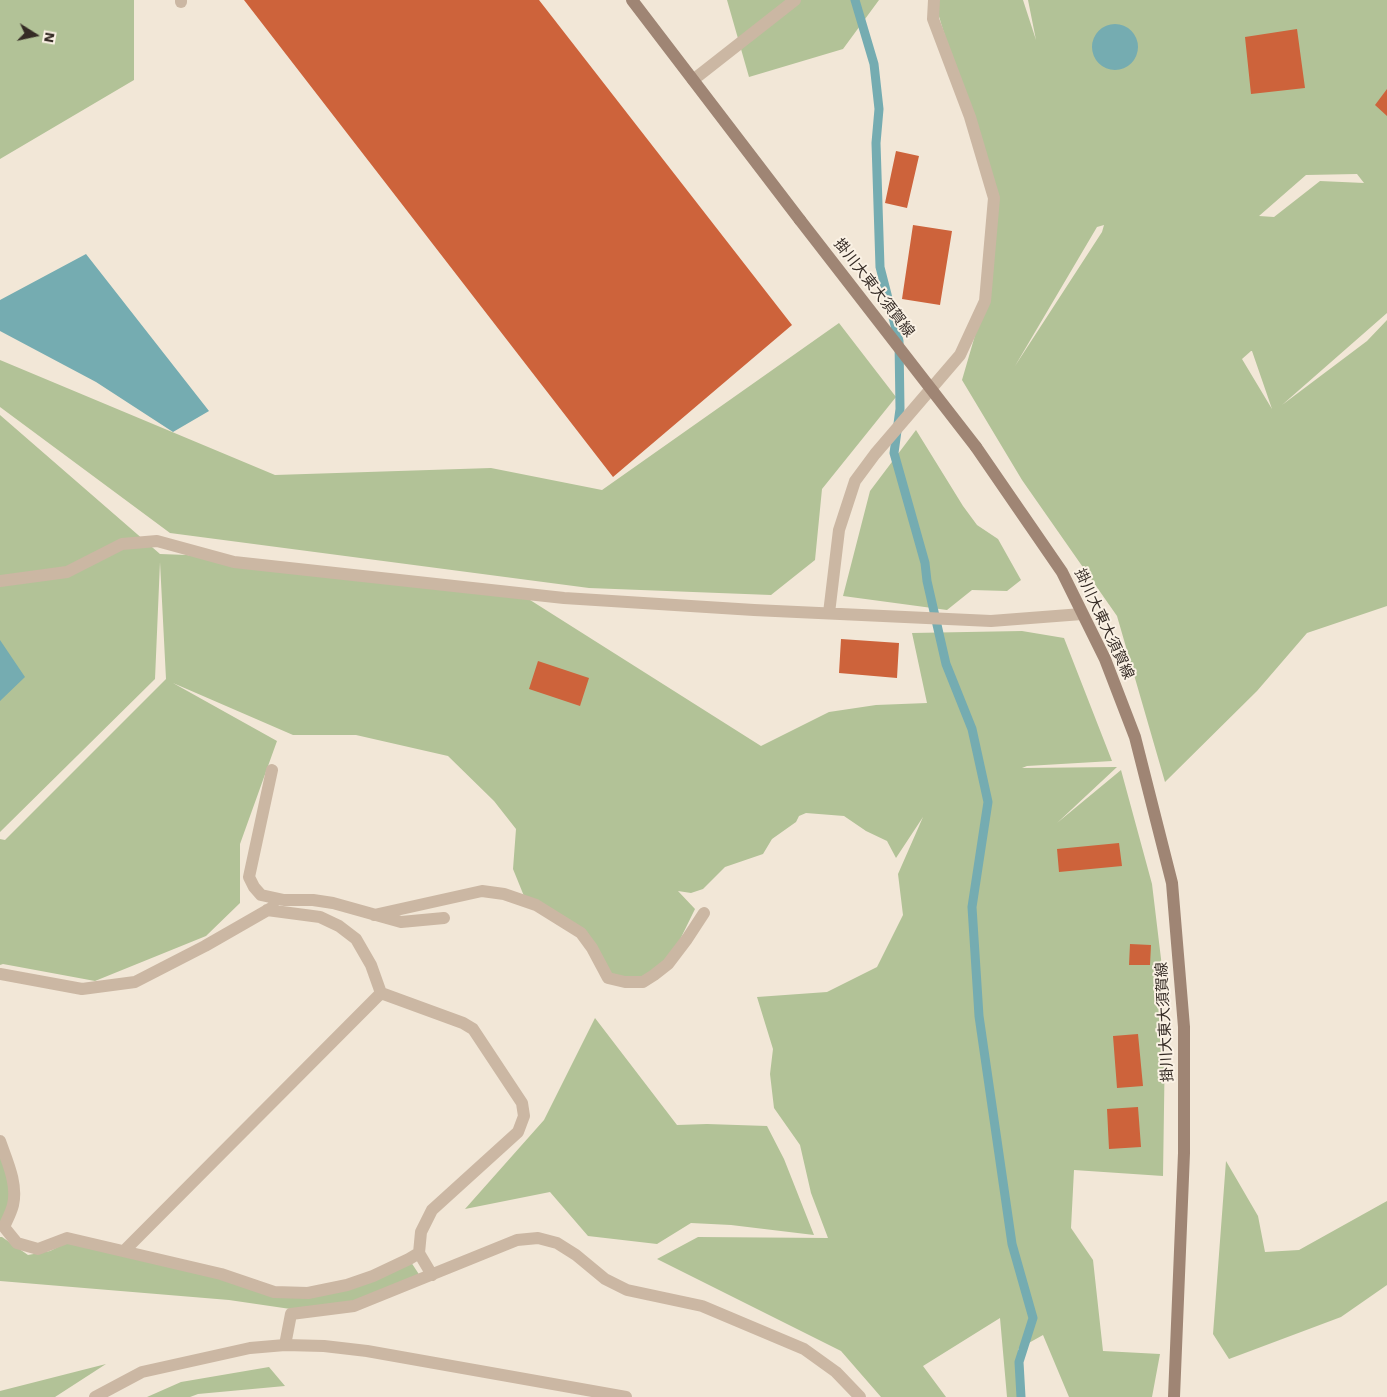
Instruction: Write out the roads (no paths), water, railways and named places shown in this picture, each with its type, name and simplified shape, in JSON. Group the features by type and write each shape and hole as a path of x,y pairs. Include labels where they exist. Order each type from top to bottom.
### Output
{"main road":[{"name":"掛川大東大須賀線","path":"632,0 976,447 1062,572 1105,659 1135,737 1172,883 1184,1027 1184,1153 1174,1397"}],"street":[{"path":"693,80 795,0"},
{"path":"829,613 839,530 855,481 875,454 960,355 985,301 994,198 970,117 933,19 934,0"},
{"path":"0,581 67,572 122,544 157,542 234,562 564,598 744,609 991,620 1082,614"},
{"path":"272,770 248,877 261,896 284,900 313,900 401,922 444,918"},
{"path":"374,915 482,891 504,894 536,905 581,933 592,948 608,978 625,982 642,982 668,964 704,914"},
{"path":"0,974 82,989 135,982 205,946 284,900"},
{"path":"267,910 320,917 339,926 356,939 371,965 381,993"},
{"path":"124,1252 381,993"},
{"path":"381,993 463,1023 473,1029 522,1103 524,1116 518,1132 432,1210 421,1232 419,1253 432,1275"},
{"path":"0,1141 13,1179 13,1206 4,1227 17,1243 38,1249 67,1238 221,1274 274,1292 308,1293 346,1285 373,1276 419,1253"},
{"path":"285,1345 292,1314 354,1306 517,1240 538,1238 556,1243 576,1255 605,1279 627,1290 702,1306 804,1349 836,1372 860,1397"},
{"path":"96,1397 142,1372 250,1348 285,1345 324,1346 366,1351 626,1397"}],"water":[{"path":"1115,24 1128,28 1134,34 1138,47 1134,60 1128,66 1115,70 1102,66 1096,60 1092,47 1096,34 1102,28"},
{"path":"86,254 209,411 173,432 96,382 0,331 0,300"},
{"path":"0,640 25,677 0,701"}],"waterway":[{"path":"855,0 874,64 879,109 876,143 880,267 899,341 900,409 894,453 925,563 927,581 946,664 972,729 988,802 972,907 979,1016 1012,1244 1033,1318 1019,1362 1021,1397"}]}
